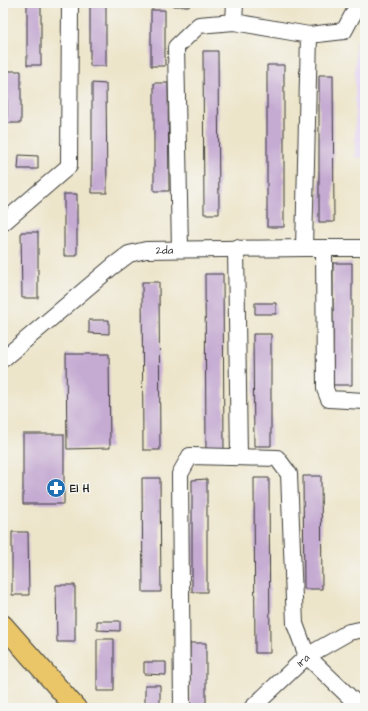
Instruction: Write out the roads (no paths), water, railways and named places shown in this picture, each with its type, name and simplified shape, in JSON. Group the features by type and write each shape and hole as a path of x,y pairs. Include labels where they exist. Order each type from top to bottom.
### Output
{"main road":[{"path":"3,625 76,708"}],"street":[{"path":"3,223 69,166 70,3"},
{"path":"234,22 235,3"},
{"path":"180,249 176,47 199,25 234,22 309,35 344,32 358,3"},
{"path":"304,248 309,35"},
{"path":"236,248 239,457"},
{"name":"2da","path":"3,359 129,254 146,250 180,249 365,248"},
{"path":"324,249 325,389 329,399 365,401"},
{"path":"182,708 180,474 190,456 277,458 289,474 295,624 307,656 361,708"},
{"name":"1ra","path":"252,708 307,656 349,632 365,629"}],"place":[{"name":"El H","path":"56,488"}]}
